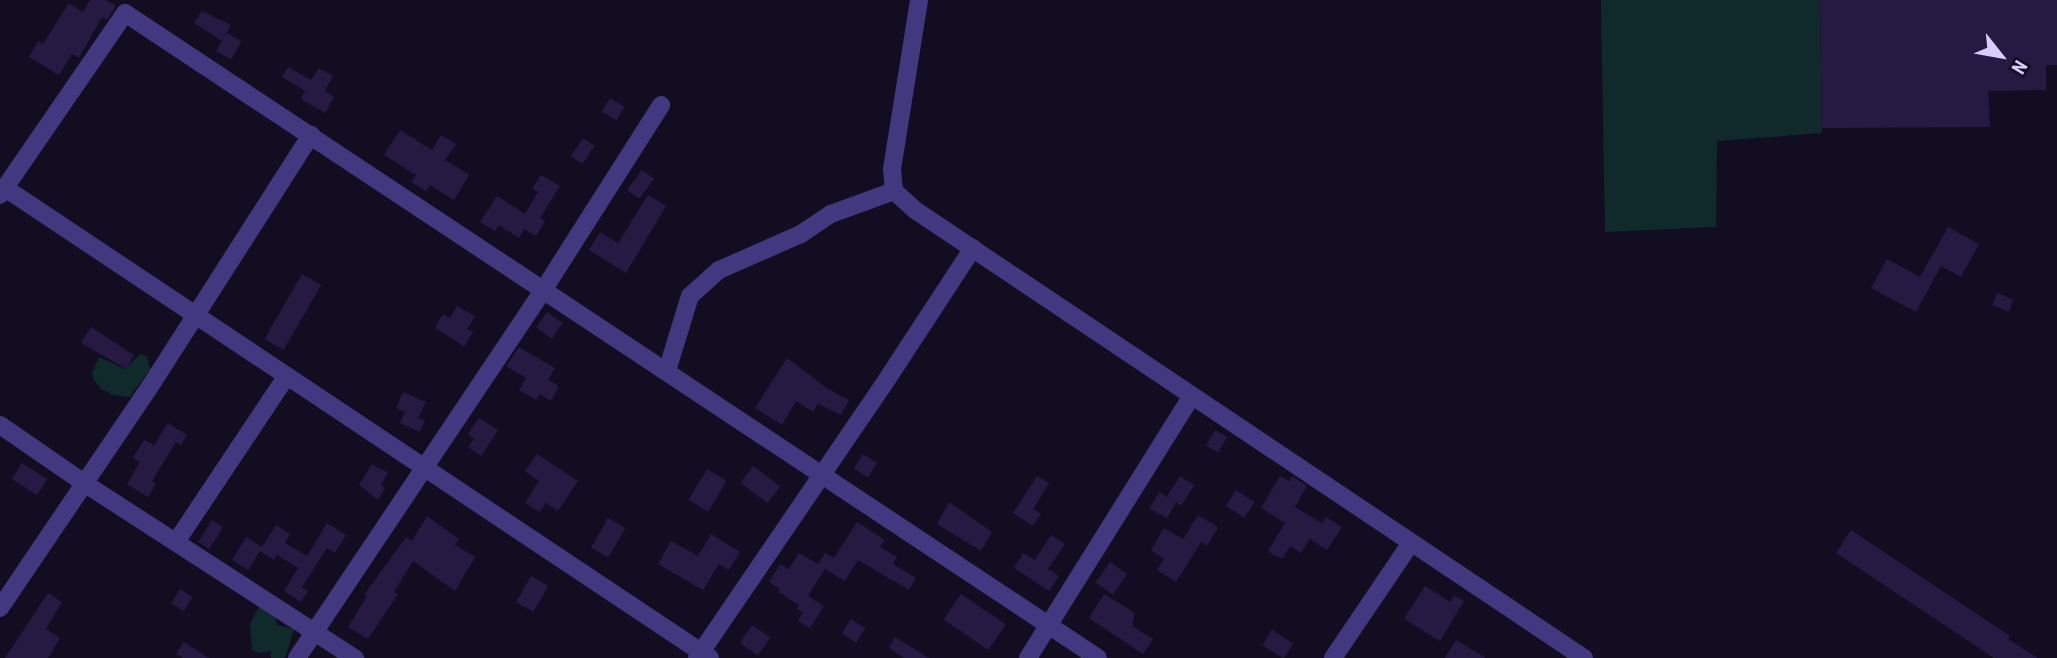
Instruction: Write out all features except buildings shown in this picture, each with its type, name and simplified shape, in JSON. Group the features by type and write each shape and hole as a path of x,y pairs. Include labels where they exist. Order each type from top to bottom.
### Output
{"street":[{"path":"919,0 892,169 894,191 915,210 1191,397 1584,658"},
{"path":"973,248 821,474 703,656 424,467 2,191 125,13 544,289 821,474 1098,658"},
{"path":"297,658 544,289 661,105"},
{"path":"0,608 194,317 311,135"},
{"path":"667,371 690,296 719,270 801,234 831,214 894,191"},
{"path":"176,542 286,377"},
{"path":"1028,658 1191,397"},
{"path":"0,425 84,483 355,658"},
{"path":"1333,658 1412,543"}],"green space":[{"path":"1601,0 1820,0 1822,133 1717,141 1716,227 1605,232"},
{"path":"140,354 147,356 150,369 130,397 113,395 101,389 93,379 92,373 99,357 125,369"},
{"path":"262,601 273,605 277,625 294,629 285,658 271,658 271,651 258,653 252,650 250,624"}]}
